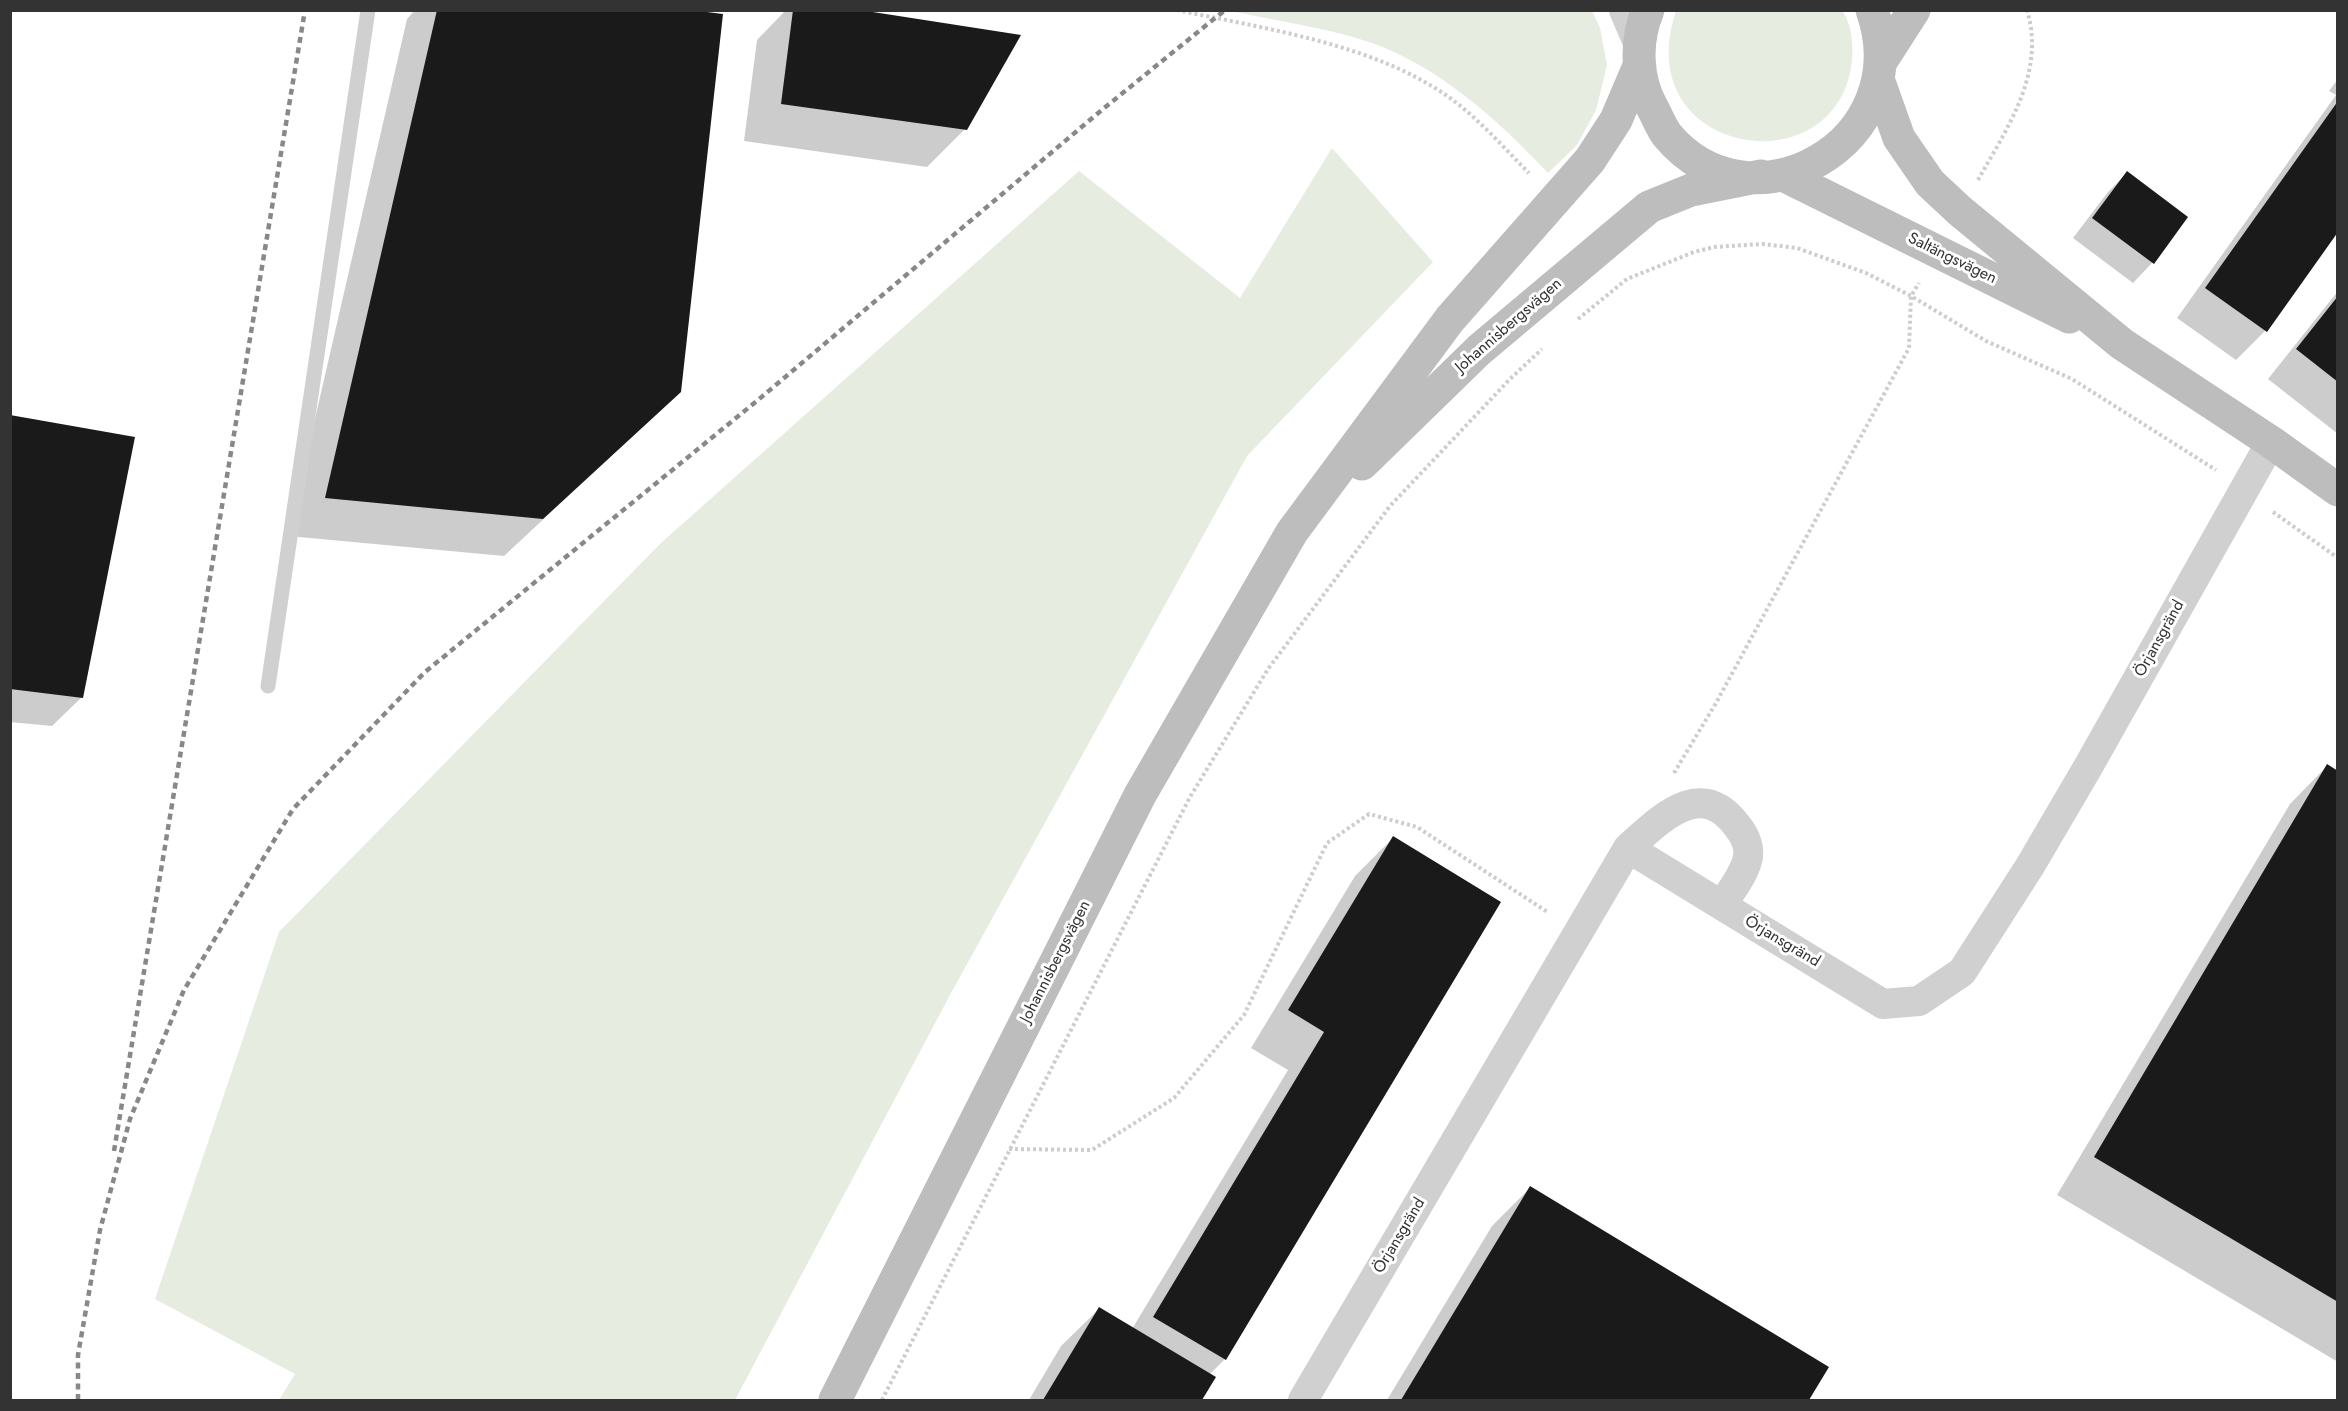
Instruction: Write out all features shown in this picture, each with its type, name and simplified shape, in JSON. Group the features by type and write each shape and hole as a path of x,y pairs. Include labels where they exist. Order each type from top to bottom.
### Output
{"main road":[{"name":"Johannisbergsvägen","path":"835,1401 1140,795 1292,532 1450,319 1590,160 1616,120 1639,56 1648,10"},
{"path":"1872,10 1877,27 1879,71"},
{"path":"1879,71 1914,10"},
{"path":"1639,56 1646,96 1666,134 1701,163 1724,173 1772,175"},
{"name":"Johannisbergsvägen","path":"1292,532 1479,350 1649,207 1691,190 1772,175 1825,158 1844,142 1866,113 1879,71"},
{"name":"Saltängsvägen","path":"1879,71 1899,138 1930,183 1960,211 2122,344 2271,442 2337,490"},
{"name":"Saltängsvägen","path":"1772,175 2122,344"}],"street":[{"path":"1624,10 1639,56"},
{"name":"Örjansgränd","path":"1303,1401 1628,848 1883,1004 1919,1001 1962,972 2036,856 2271,442"},
{"path":"1628,848 1667,813 1698,803 1714,804 1730,816 1746,838 1748,860 1722,905"}],"lane":[{"path":"267,686 368,10"}],"path":[{"path":"1177,10 1347,49 1391,64 1423,80 1467,111 1535,179"},
{"path":"1960,211 2017,110 2025,91 2031,54 2027,10"},
{"path":"1573,323 1626,279 1670,260 1714,247 1762,244 1797,248 1866,273 1911,296 1986,341 2072,379 2194,455 2337,558"},
{"path":"1669,781 1716,704 1909,348 1911,296"},
{"path":"882,1401 1190,797 1268,669 1390,506 1510,379 1546,345"},
{"path":"1009,1149 1092,1150 1174,1098 1244,1015 1327,843 1369,814 1417,827 1579,932"}],"shaded area":[{"path":"1231,11 1592,11 1600,28 1607,65 1596,110 1577,145 1548,173 1509,134 1466,97 1443,80 1395,52 1335,32"},
{"path":"1676,11 1843,11 1851,32 1852,61 1835,106 1808,130 1774,141 1738,138 1705,123 1680,97 1669,59"},
{"path":"1332,148 1433,262 1247,456 950,995 735,1400 279,1400 295,1374 155,1299 279,932 661,543 1079,171 1240,298"}],"building":[{"path":"437,10 691,10 723,14 681,392 543,519 325,498"},
{"path":"793,10 860,10 1021,35 967,130 781,104"},
{"path":"2338,101 2338,232 2267,332 2205,288"},
{"path":"2127,171 2188,217 2154,264 2092,218"},
{"path":"2338,296 2338,382 2296,349"},
{"path":"10,415 135,437 83,698 10,689"},
{"path":"2327,764 2338,771 2338,1302 2094,1157"},
{"path":"1393,836 1501,902 1226,1360 1153,1317 1324,1032 1288,1010"},
{"path":"1530,1186 1829,1367 1809,1400 1401,1400"},
{"path":"1099,1307 1216,1377 1202,1400 1043,1400"}],"railway":[{"path":"114,1151 305,10"},
{"path":"78,1400 78,1355 100,1230 130,1119 184,990 293,809 425,672 758,400 1103,109 1225,10"}]}
